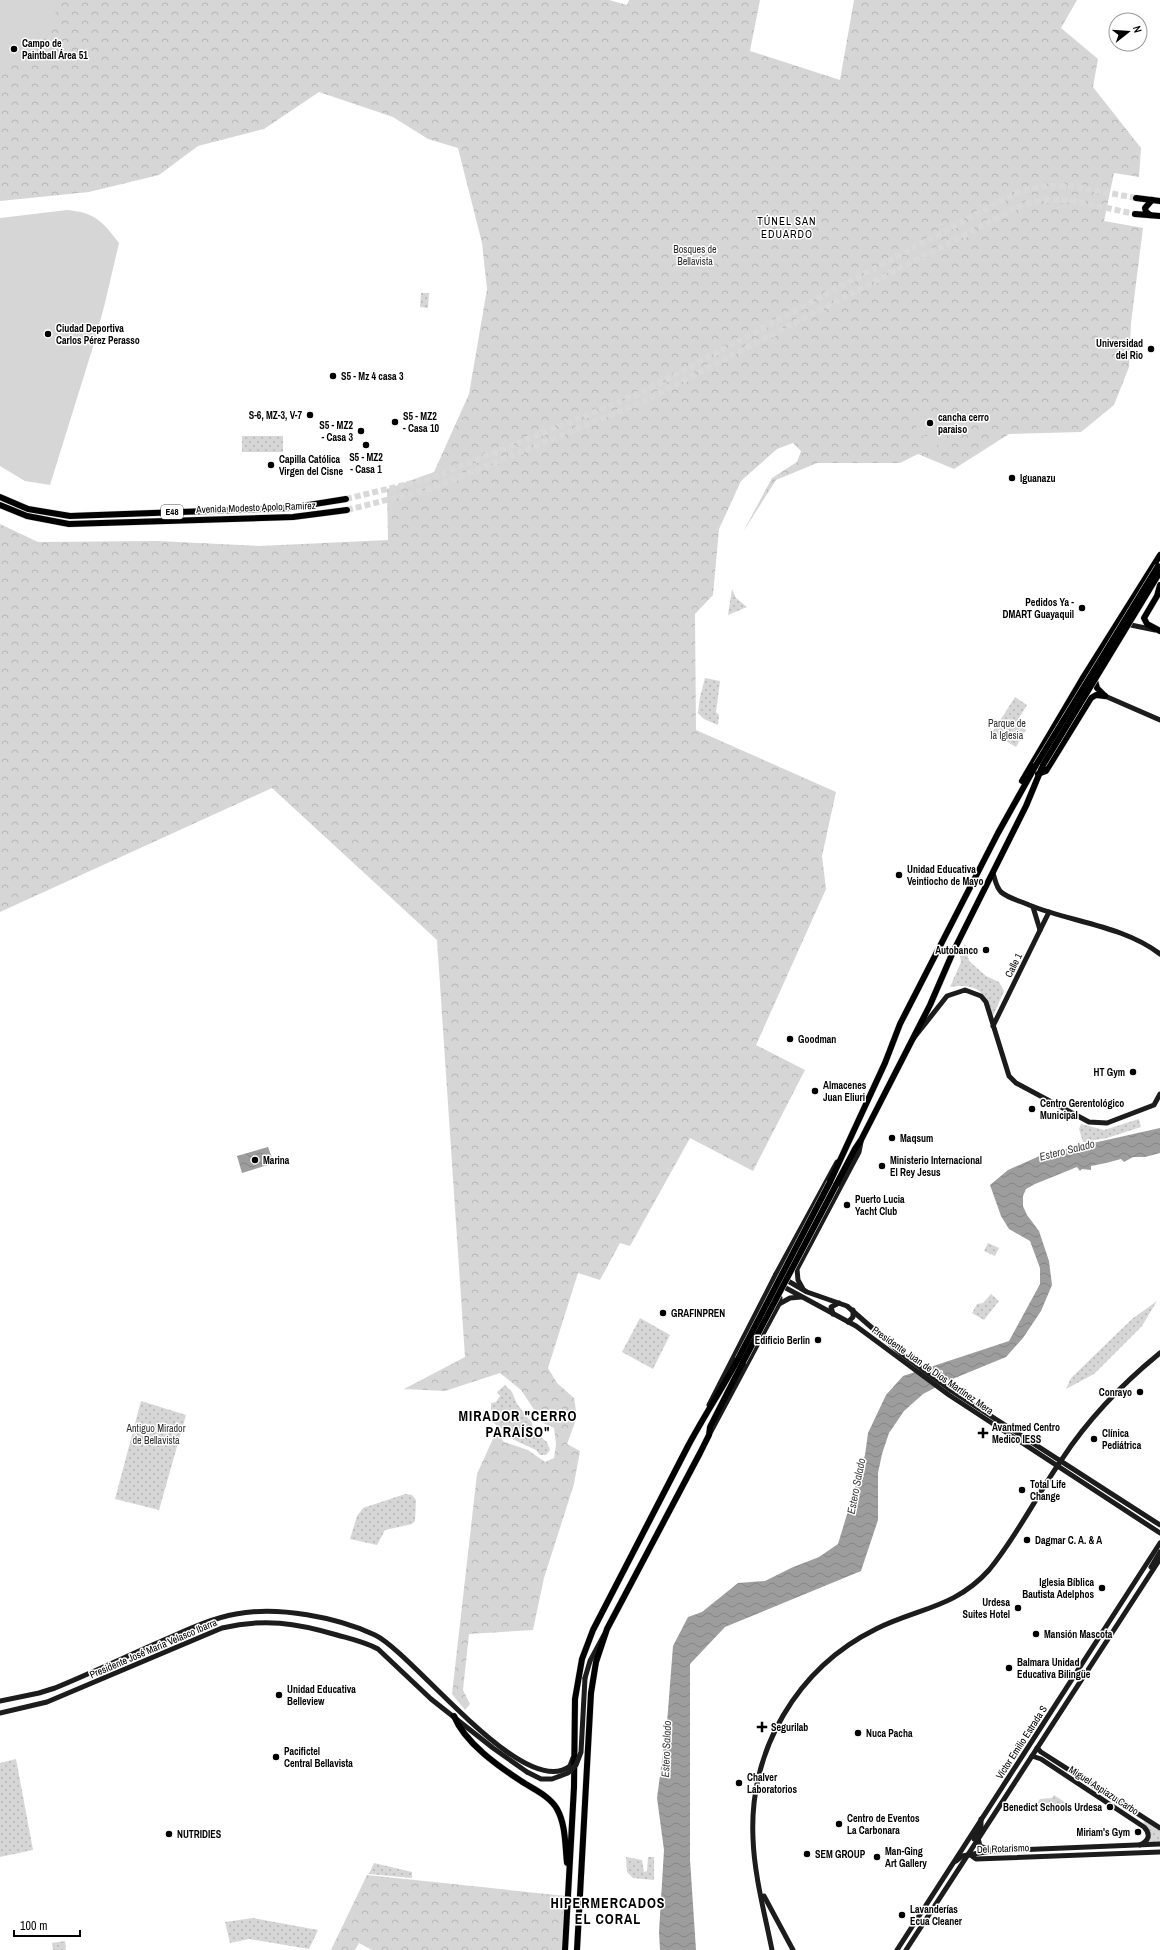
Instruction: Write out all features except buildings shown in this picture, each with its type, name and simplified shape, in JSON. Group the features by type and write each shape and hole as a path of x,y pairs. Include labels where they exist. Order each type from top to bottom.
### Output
{"main road":[{"path":"1136,198 1160,201"},
{"path":"1150,215 1146,212 1145,208 1152,200"},
{"path":"1135,214 1160,216"},
{"name":"Avenida Modesto Apolo Ramirez","path":"0,497 28,509 70,516 290,508 346,499"},
{"path":"317,504 319,515"},
{"name":"Avenida Modesto Apolo Ramirez","path":"0,506 26,516 69,524 293,517 319,515 347,510"},
{"path":"1018,794 1027,772 1071,696 1160,555"},
{"path":"702,1419 720,1394 740,1360 833,1184 861,1140 930,1005 953,952 1026,806 1038,774 1159,567"},
{"path":"833,1184 843,1153 885,1063 900,1024 1018,794 1159,567"},
{"path":"1128,605 1129,611 1139,615 1159,586"},
{"path":"1159,586 1157,596 1144,618 1147,624 1160,631"},
{"path":"1116,625 1127,624 1160,631"},
{"path":"1094,679 1123,628 1127,624"},
{"path":"1097,654 1094,679 1097,688 1105,696 1160,720"},
{"path":"1071,696 1076,693 1082,694 1086,698 1087,704"},
{"path":"1038,774 1046,771 1093,696 1105,696"},
{"path":"993,873 997,887 1002,893 1033,907 1113,930 1154,949 1160,954"},
{"path":"1033,907 1040,930"},
{"name":"Calle 1","path":"993,1026 1049,912"},
{"path":"910,1042 919,1035 947,996 965,990 981,996 986,1002 1008,1073 1016,1083 1089,1122 1108,1123 1154,1105 1160,1094"},
{"path":"807,1292 801,1286 797,1276 797,1269 859,1152 861,1140"},
{"path":"565,1950 570,1878 577,1684 587,1643 776,1274 829,1174 843,1153"},
{"path":"788,1252 787,1259 790,1265 795,1265 802,1260"},
{"name":"Presidente Juan de Dios Martínez Mera","path":"776,1274 807,1292 839,1303 853,1310 901,1356"},
{"name":"Presidente Juan de Dios Martínez Mera","path":"773,1281 848,1322 901,1356 1057,1467 1160,1533"},
{"path":"577,1950 591,1693 596,1662 607,1629 779,1304 780,1298 777,1293 772,1292 766,1295"},
{"path":"779,1304 793,1297 806,1299"},
{"path":"833,1314 831,1307 834,1304 839,1303"},
{"path":"848,1322 853,1317 853,1310"},
{"path":"772,1950 753,1838 755,1789 766,1751 779,1720 792,1700 820,1667 860,1636 895,1620 946,1603 973,1585 988,1570 1000,1554 1061,1460 1107,1401 1160,1353"},
{"path":"709,1435 710,1427 740,1360"},
{"name":"Presidente Juan de Dios Martínez Mera","path":"951,1393 1061,1460 1160,1525"},
{"name":"Víctor Emilio Estrada S","path":"897,1950 1086,1655 1160,1543"},
{"path":"1148,1577 1149,1569 1160,1552"},
{"name":"Víctor Emilio Estrada S","path":"906,1950 1160,1559"},
{"name":"Presidente José Maria Velasco Ibarra","path":"0,1701 39,1693 74,1680 217,1618 251,1612 277,1612 304,1615 360,1630 384,1641 472,1724 531,1766 546,1772 560,1771 572,1764 574,1753"},
{"name":"Presidente José Maria Velasco Ibarra","path":"0,1713 48,1702 222,1628 249,1623 282,1623 320,1630 369,1644 378,1649 431,1698 493,1748 527,1772 541,1779 552,1779 568,1773 576,1766 581,1752 585,1678 596,1648 607,1629"},
{"path":"1086,1655 1083,1666 1087,1671"},
{"path":"1068,1700 1082,1676 1081,1672 1077,1669"},
{"path":"74,1680 77,1680 80,1684 78,1689"},
{"path":"454,1716 458,1727 494,1763 545,1796 555,1805 560,1815 564,1831 570,1878"},
{"name":"Miguel Aspiazu Carbo","path":"1037,1748 1160,1828"},
{"name":"Miguel Aspiazu Carbo","path":"1032,1756 1041,1759 1146,1828 1148,1839 1138,1846"},
{"path":"948,1871 959,1858 969,1854 969,1848 981,1827 981,1819"},
{"path":"978,1838 980,1846 992,1851"},
{"name":"Del Rotarismo","path":"969,1854 992,1851 1160,1844"},
{"name":"Del Rotarismo","path":"969,1854 976,1859 1160,1852"},
{"path":"761,1888 781,1930 793,1950"},
{"path":"770,1940 770,1928 776,1926 781,1930"}],"green space":[{"name":"Bosques de Bellavista","path":"0,0 609,0 627,5 629,0 760,0 750,51 840,80 854,0 1077,0 1061,28 1098,59 1093,87 1141,148 1139,177 1114,173 1104,221 1143,228 1131,323 1129,367 1114,405 1081,432 1009,434 954,469 918,454 900,463 817,463 776,480 743,532 772,478 797,462 801,451 793,443 777,449 741,481 719,529 713,595 695,614 696,730 836,792 822,856 826,889 756,1045 805,1070 753,1171 690,1138 630,1246 620,1243 600,1280 578,1273 548,1368 557,1383 574,1398 577,1417 567,1444 580,1451 574,1484 544,1578 533,1630 469,1634 463,1690 470,1704 465,1710 452,1694 477,1474 496,1432 504,1442 528,1450 545,1462 554,1458 556,1444 554,1428 543,1423 521,1390 500,1373 445,1391 404,1389 465,1357 437,940 272,788 0,912 0,524 38,542 157,541 259,546 388,540 387,489 434,472 469,394 487,289 482,243 458,148 428,139 393,117 319,92 264,129 198,146 159,175 89,192 0,201"},
{"name":"Campo de Paintball Área 51","path":"0,0 56,0 55,28 0,71"},
{"name":"Ciudad Deportiva Carlos Pérez Perasso","path":"67,210 85,213 98,219 119,243 92,350 50,485 25,481 0,466 0,218"},
{"path":"421,293 429,293 428,308 420,307"},
{"name":"cancha cerro paraiso","path":"940,410 946,425 921,437 914,421"},
{"path":"944,429 948,440 930,448 925,437"},
{"path":"242,436 283,436 283,452 242,452"},
{"path":"732,589 736,598 747,607 728,615"},
{"path":"705,678 720,681 716,712 719,715 718,725 704,719 698,713"},
{"name":"Parque de la Iglesia","path":"1015,697 1027,705 1016,723 1026,730 1016,747 992,733"},
{"path":"965,943 969,961 986,976 999,982 1004,991 993,1016 987,1000 979,991 967,986 950,987 961,962 960,956"},
{"path":"1139,1119 1141,1127 1107,1138 1083,1142 1079,1129 1081,1124 1104,1130"},
{"path":"988,1243 999,1248 995,1256 984,1251"},
{"path":"991,1294 999,1301 984,1320 972,1313 977,1304 983,1303"},
{"path":"1157,1301 1142,1326 1094,1374 1066,1389 1071,1378 1132,1319"},
{"path":"640,1318 670,1335 653,1369 622,1352"},
{"name":"MIRADOR \"CERRO PARAÍSO\"","path":"505,1385 512,1392 517,1404 532,1423 533,1431 547,1442 550,1450 546,1455 540,1455 536,1450 512,1439 504,1430 491,1421 491,1403 496,1402 500,1396 497,1392"},
{"name":"Antiguo Mirador de Bellavista","path":"141,1401 186,1415 159,1510 115,1499"},
{"path":"405,1494 412,1495 416,1500 415,1521 412,1524 385,1530 377,1545 350,1539 357,1516 363,1508"},
{"path":"16,1759 33,1850 0,1857 0,1763"},
{"path":"1054,1795 1069,1805 1035,1806 1040,1799 1052,1798"},
{"path":"1145,1821 1160,1830 1160,1843 1148,1844 1150,1833 1148,1828 1143,1823"},
{"path":"626,1857 642,1860 644,1872 647,1871 648,1857 654,1857 654,1880 633,1878 627,1872"},
{"path":"374,1863 412,1872 412,1878 369,1874"},
{"path":"367,1875 566,1896 562,1950 372,1950 359,1943 355,1950 331,1950"},
{"path":"253,1918 318,1930 309,1949 249,1939 230,1943 225,1922"},
{"path":"65,1941 66,1950 53,1950 52,1943"}],"water":[{"name":"Estero Salado","path":"1160,1128 1160,1153 1145,1157 1133,1157 1124,1162 1121,1159 1091,1166 1091,1170 1082,1169 1080,1171 1077,1167 1026,1189 1023,1196 1023,1206 1027,1215 1039,1231 1049,1261 1052,1285 1041,1311 1023,1338 1006,1357 950,1380 923,1394 904,1411 889,1433 882,1454 878,1473 878,1520 861,1571 725,1627 690,1664 690,1860 696,1950 660,1950 659,1932 664,1850 657,1798 667,1723 673,1646 688,1617 702,1612 738,1583 765,1581 791,1568 819,1557 838,1544 865,1455 868,1433 886,1395 903,1376 1009,1341 1040,1284 1040,1268 1030,1241 1009,1229 1001,1216 990,1185 1008,1170 1044,1154"},
{"name":"Marina","path":"268,1147 274,1163 242,1173 237,1156"}],"tunnel":[{"path":"346,499 429,479 639,394 1018,192 1044,186 1072,186 1136,198"},
{"path":"347,510 430,489 640,403 1024,204 1045,200 1069,200 1135,214"}],"place":[{"name":"Campo de Paintball Área 51","path":"14,49"},
{"name":"Ciudad Deportiva Carlos Pérez Perasso","path":"48,334"},
{"name":"Universidad del Rio","path":"1151,349"},
{"name":"S5 - Mz 4 casa 3","path":"333,376"},
{"name":"S-6, MZ-3, V-7","path":"310,415"},
{"name":"S5 - MZ2 - Casa 10","path":"395,422"},
{"name":"cancha cerro paraiso","path":"930,423"},
{"name":"S5 - MZ2 - Casa 3","path":"361,431"},
{"name":"S5 - MZ2 - Casa 1","path":"366,445"},
{"name":"Capilla Católica Virgen del Cisne","path":"271,465"},
{"name":"Iguanazu","path":"1012,478"},
{"name":"Pedidos Ya - DMART Guayaquil","path":"1082,608"},
{"name":"Unidad Educativa Veintiocho de Mayo","path":"899,875"},
{"name":"Autobanco","path":"986,950"},
{"name":"Goodman","path":"790,1039"},
{"name":"HT Gym","path":"1133,1072"},
{"name":"Almacenes Juan Eliuri","path":"815,1091"},
{"name":"Centro Gerentológico Municipal","path":"1032,1109"},
{"name":"Maqsum","path":"892,1138"},
{"name":"Marina","path":"255,1160"},
{"name":"Ministerio Internacional El Rey Jesus","path":"882,1166"},
{"name":"Puerto Lucia Yacht Club","path":"847,1205"},
{"name":"GRAFINPREN","path":"663,1313"},
{"name":"Edificio Berlin","path":"818,1340"},
{"name":"Conrayo","path":"1140,1392"},
{"name":"Avantmed Centro Medico IESS","path":"983,1433"},
{"name":"Clínica Pediátrica","path":"1094,1439"},
{"name":"Total Life Change","path":"1022,1490"},
{"name":"Dagmar C. A. & A","path":"1027,1540"},
{"name":"Iglesia Bíblica Bautista Adelphos","path":"1102,1588"},
{"name":"Urdesa Suites Hotel","path":"1018,1608"},
{"name":"Mansión Mascota","path":"1036,1634"},
{"name":"Balmara Unidad Educativa Bilingüe","path":"1009,1668"},
{"name":"Unidad Educativa Belleview","path":"279,1695"},
{"name":"Segurilab","path":"762,1727"},
{"name":"Nuca Pacha","path":"858,1733"},
{"name":"Pacifictel Central Bellavista","path":"276,1757"},
{"name":"Chalver Laboratorios","path":"739,1783"},
{"name":"Benedict Schools Urdesa","path":"1110,1807"},
{"name":"Centro de Eventos La Carbonara","path":"839,1824"},
{"name":"Miriam's Gym","path":"1138,1832"},
{"name":"NUTRIDIES","path":"169,1834"},
{"name":"SEM GROUP","path":"807,1854"},
{"name":"Man-Ging Art Gallery","path":"877,1857"},
{"name":"Lavanderías Ecua Cleaner","path":"902,1915"}],"district":[{"name":"TÚNEL SAN EDUARDO","path":"787,227"},
{"name":"MIRADOR \"CERRO PARAÍSO\"","path":"518,1424"},
{"name":"HIPERMERCADOS EL CORAL","path":"608,1912"}]}
